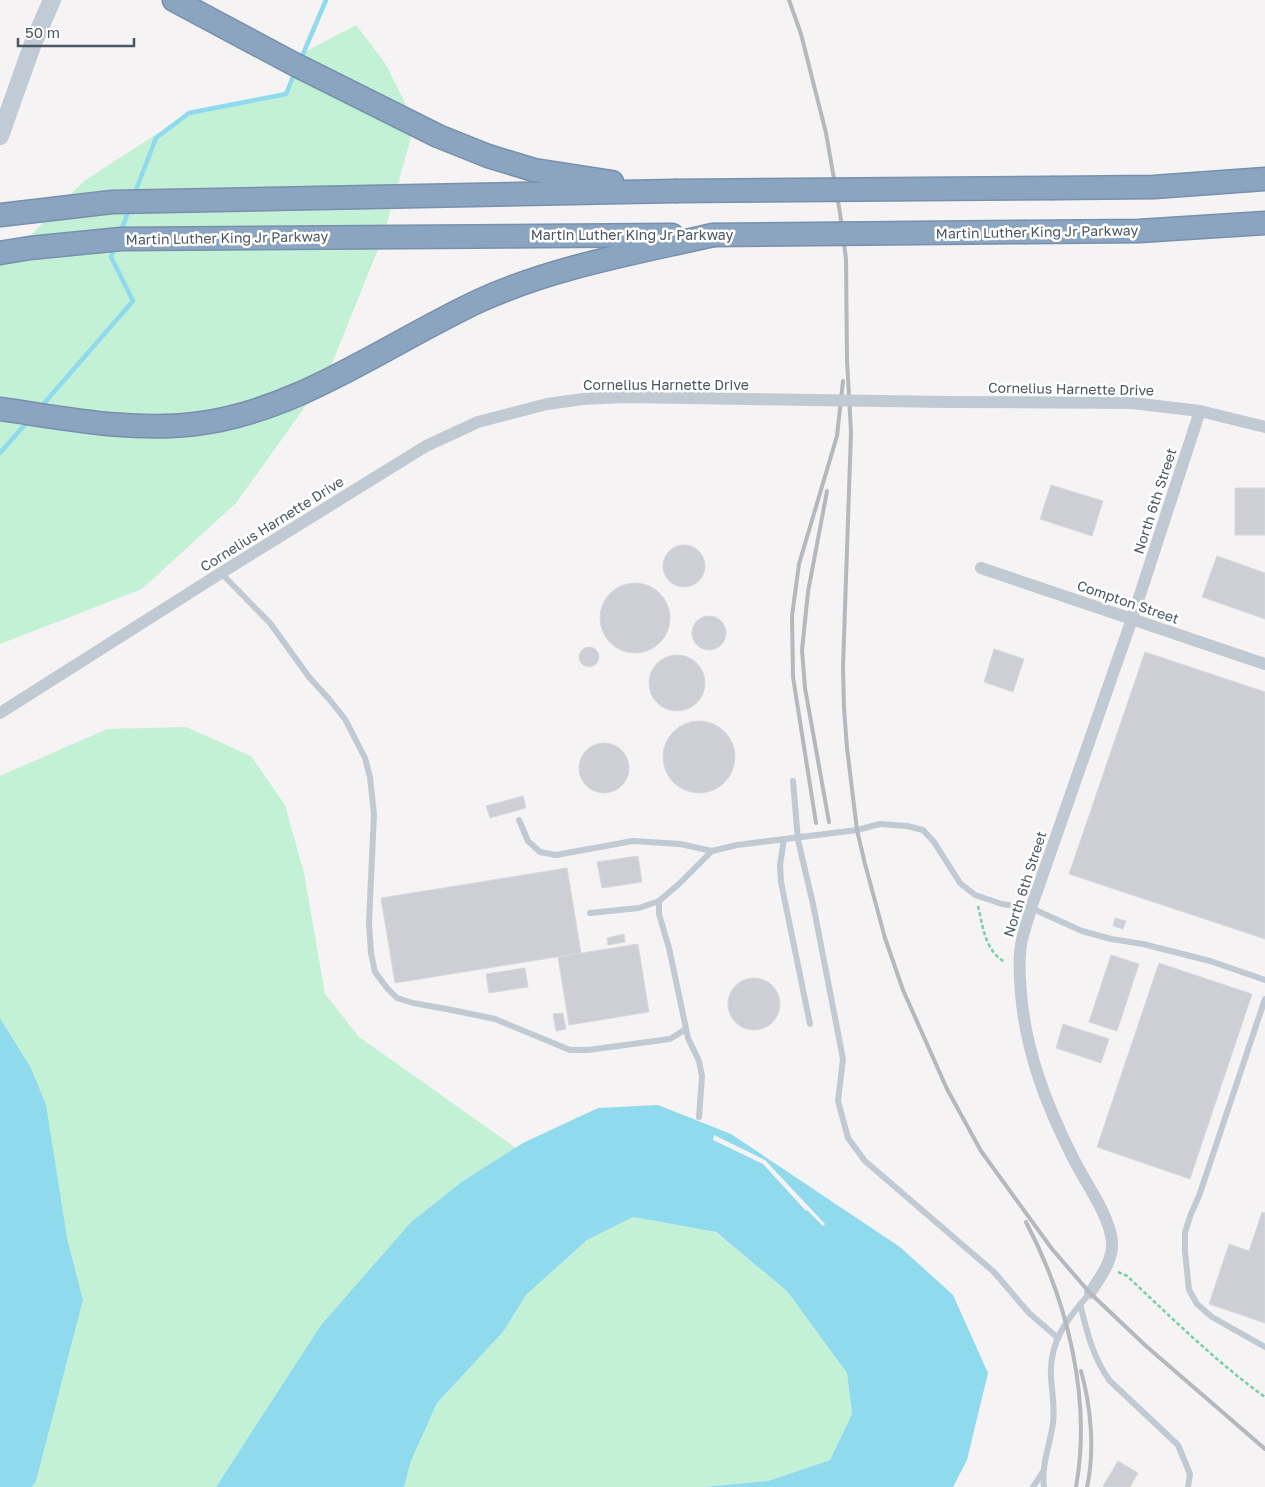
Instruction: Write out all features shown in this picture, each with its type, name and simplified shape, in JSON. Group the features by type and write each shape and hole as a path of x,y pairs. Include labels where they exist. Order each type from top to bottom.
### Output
{"highway":[{"path":"179,2 294,64 438,136 488,156 534,170 675,191"},
{"path":"0,214 112,202 675,191 1154,187 1265,179"},
{"name":"Martin Luther King Jr Parkway","path":"0,253 30,248 121,239 1139,231 1265,223"},
{"path":"0,409 123,426 161,427 227,419 253,412 307,391 432,324 506,290 570,268 713,235"}],"main road":[{"path":"0,136 32,46 52,0"}],"street":[{"name":"Cornelius Harnette Drive","path":"0,713 221,572 426,446 478,422 514,412 574,400 624,397 1132,403 1200,411 1265,427"},
{"name":"North 6th Street","path":"1090,1293 1110,1260 1112,1246 1108,1222 1072,1156 1041,1086 1024,1022 1019,969 1021,944 1031,908 1132,619 1200,411"},
{"name":"Compton Street","path":"981,568 1265,664"}],"lane":[{"path":"221,572 270,623 309,677 345,719 365,758 370,777 374,814 369,923 371,952 375,972 397,998 413,1003 495,1019 570,1050 588,1050 670,1039 686,1028"},
{"path":"793,781 797,837 813,904 843,1059 838,1101 848,1138 865,1161 994,1272 1029,1313 1058,1338"},
{"path":"519,820 528,841 540,852 556,855 633,841 680,844 712,851 737,845 857,830 880,824 907,826 923,830 934,842 960,883 975,895 1002,904 1031,908 1082,931 1210,961 1265,980"},
{"path":"784,839 780,865 781,882 810,1024"},
{"path":"590,913 639,908 659,901 712,851"},
{"path":"659,901 659,914 669,948 688,1038 702,1076 698,1117"},
{"path":"1265,999 1199,1196 1185,1232 1189,1290 1197,1304 1212,1317 1265,1347"},
{"name":"North 6th Street","path":"1042,1473 1054,1421 1051,1368 1055,1346 1066,1321 1090,1293"},
{"path":"1080,1304 1089,1341 1104,1374 1178,1445 1190,1474 1188,1487"},
{"path":"1033,1487 1042,1473"},
{"path":"1042,1473 1044,1487"}],"path":[{"path":"975,895 988,945 1000,959 1019,969"},
{"path":"1106,1267 1127,1276 1224,1366 1265,1397"}],"green space":[{"path":"356,25 385,63 415,123 384,234 327,376 236,503 142,589 0,644 0,251 27,239 84,181 189,113 286,94 303,53"},
{"path":"186,727 251,756 285,805 304,873 325,994 359,1037 516,1148 463,1181 411,1222 321,1325 216,1487 32,1487 36,1481 83,1300 67,1238 31,1068 0,1018 0,776 107,729"},
{"path":"633,1217 715,1232 787,1291 847,1373 852,1414 830,1460 768,1481 703,1487 404,1487 411,1461 437,1403 503,1332 526,1295 587,1240"}],"water":[{"path":"0,1018 31,1068 46,1105 67,1238 83,1300 36,1481 32,1487 0,1487"},
{"path":"658,1105 731,1134 900,1247 953,1295 988,1373 967,1460 953,1487 703,1487 768,1481 830,1460 852,1414 847,1373 787,1291 716,1232 633,1217 587,1240 526,1295 503,1332 437,1403 411,1461 404,1487 216,1487 321,1325 411,1222 463,1181 523,1143 598,1108"}],"pier":[{"path":"714,1135 765,1160 825,1224 823,1226 806,1211 763,1164 713,1140"}],"building":[{"path":"1051,485 1103,501 1092,536 1040,519"},
{"path":"1235,488 1265,488 1265,535 1235,535"},
{"path":"688,545 696,548 702,554 705,566 702,578 696,584 680,587 672,584 666,578 663,562 666,554 672,548"},
{"path":"1217,556 1265,573 1265,619 1202,597"},
{"path":"642,583 655,589 664,598 668,604 670,618 668,632 660,643 649,651 628,653 621,651 610,643 602,632 600,611 602,604 610,593 621,585"},
{"path":"709,616 716,617 721,621 725,626 725,640 721,645 716,649 709,650 702,649 697,645 693,640 692,633 693,626 697,621 702,617"},
{"path":"589,647 596,650 599,657 596,664 589,667 582,664 579,657 582,650"},
{"path":"994,649 1024,659 1013,692 984,682"},
{"path":"1145,652 1265,692 1265,939 1069,874"},
{"path":"677,655 692,660 700,668 705,683 700,698 692,706 677,711 662,706 654,698 649,683 654,668 662,660"},
{"path":"699,721 719,727 729,737 735,757 729,777 719,787 699,793 679,787 669,777 663,757 669,737 679,727"},
{"path":"599,743 609,743 622,750 629,763 629,773 622,786 609,793 599,793 590,789 583,782 579,773 579,763 583,754 590,747"},
{"path":"523,796 526,808 490,818 486,806"},
{"path":"638,856 642,882 602,888 597,862"},
{"path":"567,868 581,953 395,983 381,898"},
{"path":"1115,918 1126,921 1123,929 1113,926"},
{"path":"624,934 625,942 608,945 607,938"},
{"path":"638,944 649,1012 569,1025 558,957"},
{"path":"1111,955 1139,964 1117,1031 1089,1022"},
{"path":"1159,963 1252,994 1190,1179 1097,1147"},
{"path":"525,968 528,987 489,993 486,974"},
{"path":"749,978 759,978 768,982 776,990 780,1004 776,1018 768,1026 759,1030 749,1030 740,1026 732,1018 728,1009 728,999 732,990 740,982"},
{"path":"563,1013 566,1029 556,1031 553,1014"},
{"path":"1063,1024 1109,1039 1101,1063 1056,1048"},
{"path":"1262,1212 1265,1213 1265,1323 1209,1304 1229,1244 1249,1251"},
{"path":"1118,1461 1138,1473 1130,1487 1103,1486"}],"waterway":[{"path":"300,61 326,0"},
{"path":"134,195 156,138 189,113 286,94 295,72"},
{"path":"120,233 129,210"},
{"path":"40,408 133,301 111,257 115,247"},
{"path":"0,453 28,421"}],"railway":[{"path":"789,0 801,34 826,133 846,259 847,360 851,432 843,667 844,708 857,830 885,938 903,990 947,1089 981,1151 1052,1249 1090,1293 1146,1346 1265,1449"},
{"path":"816,823 793,677 792,616 799,564 837,436 843,381"},
{"path":"827,491 808,592 802,650 805,688 829,822"},
{"path":"1026,1222 1041,1252 1053,1284 1072,1350 1081,1419 1076,1487"},
{"path":"1081,1371 1091,1429 1091,1459 1087,1487"}]}
